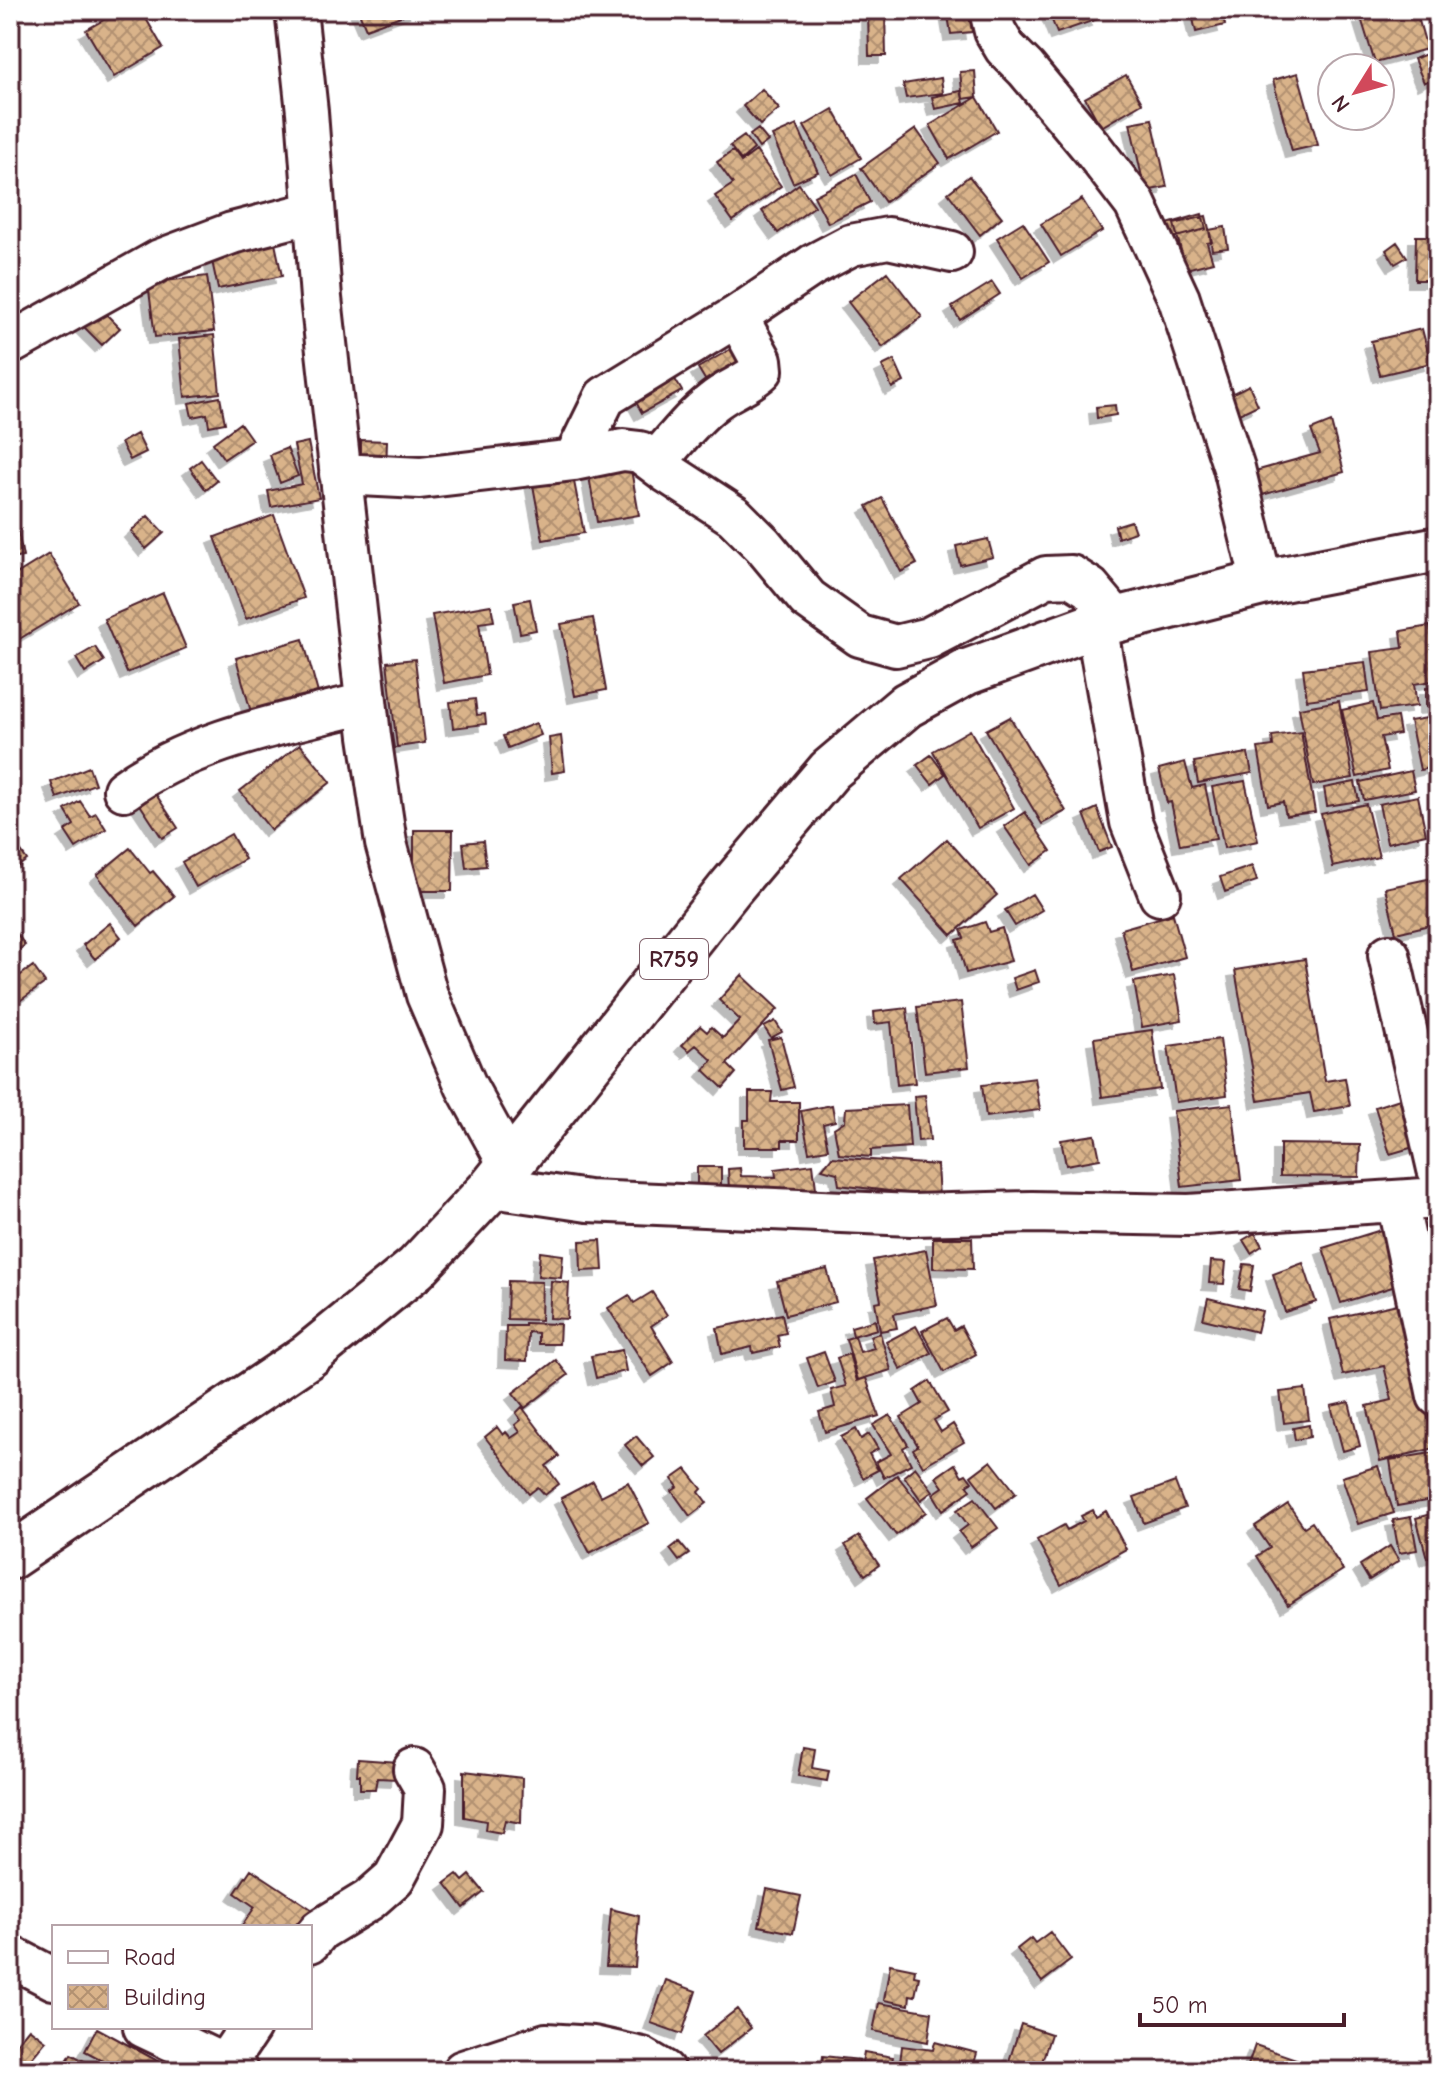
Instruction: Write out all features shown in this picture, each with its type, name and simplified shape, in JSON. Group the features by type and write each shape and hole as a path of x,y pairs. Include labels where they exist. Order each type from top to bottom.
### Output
{"main road":[{"name":"R759","path":"10,1557 308,1356 416,1268 501,1176 731,887 830,770 907,705 967,672 1106,622 1262,583 1438,549"}],"street":[{"path":"296,10 340,474 366,703 386,843 427,995 501,1176 588,1201 912,1215 1032,1212 1189,1215 1438,1198"},
{"path":"990,10 995,31 1005,48 1092,148 1135,204 1179,299 1234,468 1262,583"},
{"path":"10,344 160,260 232,233 314,212"},
{"path":"574,460 605,397 813,265 851,245 888,238 952,252"},
{"path":"655,463 714,400 762,370 761,360 737,316"},
{"path":"340,474 420,478 574,460 623,450 640,452 734,516 808,599 860,636 896,646 929,638 1046,577 1071,576 1090,588 1106,622 1131,822 1160,895"},
{"path":"124,790 144,775 205,747 366,703"},
{"path":"1389,955 1438,1169"},
{"path":"1397,1201 1438,1396"},
{"path":"312,1940 320,1930 369,1900 394,1878 423,1824 425,1788 414,1769"},
{"path":"10,1956 52,1978"},
{"path":"148,2029 231,2068 249,2029"},
{"path":"463,2071 546,2044 593,2047 642,2058 664,2071"}],"building":[{"path":"121,10 141,10 163,48 114,77 86,30"},
{"path":"358,10 417,10 366,29"},
{"path":"868,10 885,10 886,56 869,56"},
{"path":"947,10 969,10 972,32 951,34"},
{"path":"1048,10 1094,10 1098,19 1057,33"},
{"path":"1191,10 1227,10 1222,12 1225,25 1196,32"},
{"path":"1388,10 1416,10 1427,49 1396,57 1396,52 1372,52 1361,18"},
{"path":"1426,54 1436,77 1424,83 1414,59"},
{"path":"975,71 977,97 963,99 960,72"},
{"path":"1298,73 1318,145 1292,151 1273,80"},
{"path":"1126,75 1142,103 1101,127 1085,98"},
{"path":"941,78 943,93 906,98 903,84"},
{"path":"762,89 779,109 760,125 743,106"},
{"path":"961,91 964,103 935,109 932,97"},
{"path":"977,97 997,131 949,159 930,125"},
{"path":"833,109 861,158 832,175 804,126"},
{"path":"1152,119 1167,187 1145,191 1130,123"},
{"path":"797,125 818,172 793,183 772,136"},
{"path":"758,129 768,141 759,148 750,135"},
{"path":"916,129 940,163 885,202 861,168"},
{"path":"744,136 754,149 741,160 730,146"},
{"path":"733,151 741,162 756,151 781,186 733,221 715,196 733,184 717,162"},
{"path":"856,174 870,202 828,223 814,196"},
{"path":"969,176 1002,217 980,235 948,193"},
{"path":"799,184 815,206 778,233 762,211"},
{"path":"1082,199 1102,231 1061,256 1041,224"},
{"path":"1202,214 1206,229 1161,241 1157,227"},
{"path":"1206,216 1212,242 1207,243 1213,262 1186,269 1174,224"},
{"path":"1023,222 1049,262 1023,278 997,238"},
{"path":"1225,227 1228,248 1212,250 1209,230"},
{"path":"273,234 282,276 218,289 209,247"},
{"path":"1416,236 1438,236 1438,280 1415,280"},
{"path":"1397,242 1407,257 1395,264 1386,250"},
{"path":"887,272 922,317 883,347 848,302"},
{"path":"207,276 214,331 155,337 148,283"},
{"path":"992,282 1000,294 960,320 952,307"},
{"path":"100,308 120,328 102,345 82,325"},
{"path":"1422,329 1431,363 1380,375 1371,341"},
{"path":"214,335 220,393 185,397 179,339"},
{"path":"741,343 753,364 710,388 698,368"},
{"path":"894,360 904,382 892,388 882,366"},
{"path":"666,364 682,391 642,413 627,386"},
{"path":"1249,385 1258,405 1239,414 1229,395"},
{"path":"220,397 225,423 209,426 207,414 192,417 189,403"},
{"path":"1115,405 1116,415 1097,418 1096,407"},
{"path":"1331,422 1344,472 1255,497 1248,473 1320,453 1311,430"},
{"path":"240,423 252,440 224,459 213,443"},
{"path":"137,434 146,452 130,460 121,443"},
{"path":"361,440 387,441 386,472 361,471"},
{"path":"308,442 319,498 271,507 268,491 302,484 294,445"},
{"path":"287,448 298,476 280,483 270,455"},
{"path":"629,458 639,515 597,522 587,465"},
{"path":"201,460 217,481 206,490 190,468"},
{"path":"571,466 584,533 543,540 531,474"},
{"path":"882,498 917,564 901,572 867,506"},
{"path":"13,505 23,557 10,559 10,506"},
{"path":"274,515 304,598 246,619 215,537"},
{"path":"148,516 164,533 146,549 131,531"},
{"path":"1131,521 1135,532 1118,538 1115,526"},
{"path":"988,539 993,557 960,565 956,546"},
{"path":"49,554 79,603 11,644 10,578"},
{"path":"163,593 186,648 127,673 104,619"},
{"path":"530,599 536,630 520,633 514,602"},
{"path":"491,605 494,621 479,623 487,675 444,683 432,615"},
{"path":"593,618 606,690 575,696 561,624"},
{"path":"1430,626 1438,680 1414,684 1417,706 1380,711 1372,652 1403,648 1401,631"},
{"path":"303,639 318,693 251,712 236,658"},
{"path":"95,647 104,661 85,673 76,658"},
{"path":"415,659 425,743 397,747 387,662"},
{"path":"1365,662 1369,692 1307,700 1303,669"},
{"path":"1426,688 1436,688 1437,706 1426,707"},
{"path":"475,699 477,715 485,714 486,724 453,728 450,702"},
{"path":"1339,701 1353,778 1313,785 1299,708"},
{"path":"1373,703 1377,720 1397,717 1400,734 1381,737 1388,770 1357,777 1342,710"},
{"path":"1438,716 1438,766 1420,770 1410,721"},
{"path":"1010,717 1066,811 1042,824 986,730"},
{"path":"536,723 541,735 508,748 503,736"},
{"path":"970,730 1014,808 978,828 933,751"},
{"path":"1301,732 1315,812 1286,816 1283,802 1268,805 1258,748 1273,746 1272,736"},
{"path":"561,736 565,771 552,773 549,738"},
{"path":"300,744 331,782 271,830 240,791"},
{"path":"1248,753 1252,773 1198,783 1194,762"},
{"path":"931,755 945,774 932,784 917,765"},
{"path":"1185,762 1192,788 1205,785 1216,839 1180,845 1171,802 1167,803 1159,769"},
{"path":"89,767 95,784 57,798 51,782"},
{"path":"1411,771 1415,790 1364,800 1360,782"},
{"path":"1245,781 1258,841 1224,848 1212,787"},
{"path":"1355,782 1359,801 1327,806 1324,788"},
{"path":"153,790 178,828 162,838 137,800"},
{"path":"1418,796 1426,834 1387,843 1379,804"},
{"path":"80,801 90,816 96,813 106,829 76,848 65,831 74,825 65,810"},
{"path":"1366,804 1379,857 1333,867 1321,814"},
{"path":"1097,808 1112,847 1099,852 1084,814"},
{"path":"1025,812 1051,851 1031,865 1004,826"},
{"path":"414,830 453,830 452,891 414,891"},
{"path":"231,834 245,859 196,887 182,862"},
{"path":"10,836 27,860 10,872"},
{"path":"947,839 997,895 952,935 901,879"},
{"path":"483,841 486,866 466,868 463,843"},
{"path":"130,848 174,896 138,926 97,875"},
{"path":"1252,866 1257,881 1225,892 1220,877"},
{"path":"1437,877 1438,923 1396,933 1385,888"},
{"path":"1032,894 1042,910 1015,926 1005,910"},
{"path":"1173,914 1185,957 1133,972 1121,929"},
{"path":"985,922 989,932 1002,928 1011,961 966,973 957,940 964,938 961,930"},
{"path":"110,923 121,937 95,959 83,945"},
{"path":"10,924 25,945 10,956"},
{"path":"1305,959 1325,1081 1345,1078 1350,1106 1314,1112 1310,1093 1258,1101 1235,970"},
{"path":"33,966 45,983 14,1005 10,1000 10,983"},
{"path":"1035,970 1039,982 1016,990 1012,978"},
{"path":"742,975 778,1009 727,1064 736,1073 723,1088 704,1070 712,1060 696,1045 689,1051 682,1045 700,1026 707,1032 711,1027 723,1038 740,1020 719,1000"},
{"path":"1174,975 1182,1020 1142,1027 1134,982"},
{"path":"961,1002 969,1067 925,1072 917,1007"},
{"path":"907,1008 915,1083 897,1085 891,1022 875,1024 874,1012"},
{"path":"775,1021 782,1032 771,1038 764,1027"},
{"path":"1152,1030 1160,1089 1102,1097 1094,1038"},
{"path":"781,1037 794,1087 782,1090 768,1040"},
{"path":"1220,1039 1227,1095 1176,1102 1168,1046"},
{"path":"1035,1078 1040,1110 986,1117 982,1085"},
{"path":"749,1092 772,1092 771,1102 799,1102 799,1140 782,1140 782,1147 744,1147 744,1120 749,1120"},
{"path":"925,1095 930,1140 918,1141 914,1096"},
{"path":"1409,1096 1424,1144 1390,1154 1375,1107"},
{"path":"1232,1104 1241,1180 1182,1187 1173,1111"},
{"path":"832,1105 835,1121 823,1124 828,1149 809,1152 801,1111"},
{"path":"907,1105 910,1147 871,1150 871,1157 839,1154 834,1128 845,1121 846,1108"},
{"path":"1095,1135 1100,1159 1066,1165 1061,1140"},
{"path":"1280,1144 1360,1145 1359,1177 1280,1176"},
{"path":"832,1157 937,1165 939,1197 839,1185 837,1173 822,1169"},
{"path":"813,1164 817,1196 729,1191 728,1169 740,1168 741,1176 776,1177 775,1169"},
{"path":"697,1167 721,1167 721,1190 697,1189"},
{"path":"1384,1229 1402,1284 1341,1303 1323,1248"},
{"path":"1255,1233 1262,1246 1251,1253 1243,1240"},
{"path":"933,1238 972,1238 973,1269 933,1268"},
{"path":"601,1240 603,1270 581,1271 580,1241"},
{"path":"926,1250 937,1305 894,1314 897,1328 880,1331 875,1302 881,1301 873,1260"},
{"path":"540,1252 563,1255 561,1278 538,1276"},
{"path":"1211,1261 1226,1262 1224,1284 1209,1283"},
{"path":"1303,1263 1316,1302 1285,1312 1273,1274"},
{"path":"1244,1264 1254,1265 1250,1291 1239,1289"},
{"path":"827,1269 836,1302 786,1315 777,1281"},
{"path":"508,1281 542,1282 541,1320 507,1319"},
{"path":"551,1281 569,1283 567,1319 549,1318"},
{"path":"652,1292 667,1315 651,1326 673,1362 652,1376 608,1308 629,1295 634,1303"},
{"path":"1208,1298 1262,1311 1257,1332 1203,1319"},
{"path":"1402,1303 1435,1448 1380,1461 1367,1406 1392,1400 1384,1366 1343,1375 1330,1319"},
{"path":"782,1314 786,1333 777,1335 780,1347 753,1353 752,1347 722,1354 717,1328"},
{"path":"947,1318 954,1330 961,1326 976,1354 944,1372 922,1331"},
{"path":"875,1320 877,1329 853,1336 851,1327"},
{"path":"525,1323 560,1324 559,1344 538,1344 538,1333 528,1332 527,1361 505,1360 506,1326 525,1326"},
{"path":"916,1326 931,1353 901,1370 886,1342"},
{"path":"880,1333 891,1370 858,1380 846,1339 855,1336 860,1352 874,1348 870,1336"},
{"path":"622,1350 626,1371 596,1378 591,1356"},
{"path":"824,1352 835,1382 818,1388 807,1358"},
{"path":"849,1354 857,1381 866,1378 879,1416 825,1432 819,1412 835,1407 831,1390 846,1386 837,1358"},
{"path":"556,1360 568,1375 525,1408 513,1393"},
{"path":"930,1381 948,1412 934,1420 941,1432 953,1424 964,1442 923,1466 913,1449 918,1446 901,1417 922,1404 915,1391"},
{"path":"1305,1389 1309,1420 1284,1423 1280,1392"},
{"path":"1349,1402 1360,1446 1343,1451 1331,1406"},
{"path":"522,1407 559,1456 546,1466 559,1484 545,1495 538,1487 529,1494 485,1437 497,1427 503,1435 506,1432 511,1438 520,1432 515,1425 521,1420 516,1413"},
{"path":"890,1415 908,1445 903,1448 911,1464 884,1478 876,1462 891,1454 873,1425"},
{"path":"1309,1425 1310,1437 1295,1440 1293,1428"},
{"path":"856,1429 861,1439 869,1434 878,1449 869,1454 878,1470 863,1478 841,1437"},
{"path":"636,1436 654,1457 643,1466 625,1445"},
{"path":"1437,1452 1438,1499 1397,1506 1390,1460"},
{"path":"991,1461 1016,1493 996,1508 971,1476"},
{"path":"955,1464 962,1476 966,1474 972,1482 967,1485 971,1490 943,1510 933,1494 943,1487 936,1477"},
{"path":"1378,1466 1394,1513 1358,1524 1342,1477"},
{"path":"915,1467 933,1491 921,1500 904,1476"},
{"path":"686,1469 702,1489 699,1492 707,1503 690,1516 672,1491 678,1487 672,1479"},
{"path":"897,1475 926,1512 896,1535 867,1498"},
{"path":"593,1481 601,1496 628,1482 649,1523 590,1553 561,1498"},
{"path":"1175,1482 1185,1508 1144,1523 1134,1497"},
{"path":"975,1498 998,1528 971,1547 959,1532 968,1525 957,1510"},
{"path":"1288,1504 1304,1527 1312,1522 1343,1570 1288,1605 1257,1556 1270,1548 1255,1526"},
{"path":"1093,1510 1096,1517 1106,1511 1126,1549 1061,1585 1037,1540 1064,1525 1067,1530 1084,1521 1081,1516"},
{"path":"1438,1512 1438,1555 1427,1558 1416,1518"},
{"path":"1411,1517 1417,1550 1399,1553 1393,1520"},
{"path":"859,1536 879,1565 865,1575 845,1545"},
{"path":"679,1542 689,1554 679,1561 670,1549"},
{"path":"1390,1546 1399,1561 1369,1580 1360,1565"},
{"path":"803,1747 815,1749 812,1768 829,1771 827,1781 798,1776"},
{"path":"358,1759 398,1762 397,1779 377,1778 375,1789 360,1789"},
{"path":"464,1771 522,1778 521,1823 505,1820 502,1833 485,1830 486,1821 464,1817"},
{"path":"251,1869 316,1912 307,1925 242,1925 255,1907 235,1893"},
{"path":"457,1874 463,1881 470,1875 484,1892 464,1908 445,1883"},
{"path":"767,1889 801,1896 793,1933 759,1926"},
{"path":"611,1909 639,1916 635,1967 606,1966"},
{"path":"1050,1932 1071,1960 1042,1982 1017,1949 1031,1938 1035,1943"},
{"path":"890,1964 915,1969 914,1976 919,1977 915,1996 910,1995 909,2005 884,2000"},
{"path":"666,1980 696,1991 682,2034 651,2023"},
{"path":"879,2003 932,2012 928,2042 873,2031"},
{"path":"737,2009 751,2028 718,2054 703,2036"},
{"path":"1021,2024 1051,2034 1039,2071 1009,2061"},
{"path":"29,2028 46,2041 21,2071 10,2071 10,2051"},
{"path":"99,2029 176,2071 123,2071 85,2051"},
{"path":"935,2042 977,2053 972,2071 899,2071 902,2046 933,2050"},
{"path":"1255,2045 1308,2063 1305,2071 1246,2071"},
{"path":"864,2052 893,2057 890,2071 861,2068"},
{"path":"71,2054 88,2063 83,2071 61,2071"},
{"path":"823,2056 859,2060 858,2071 807,2071 808,2061 822,2063"}]}
